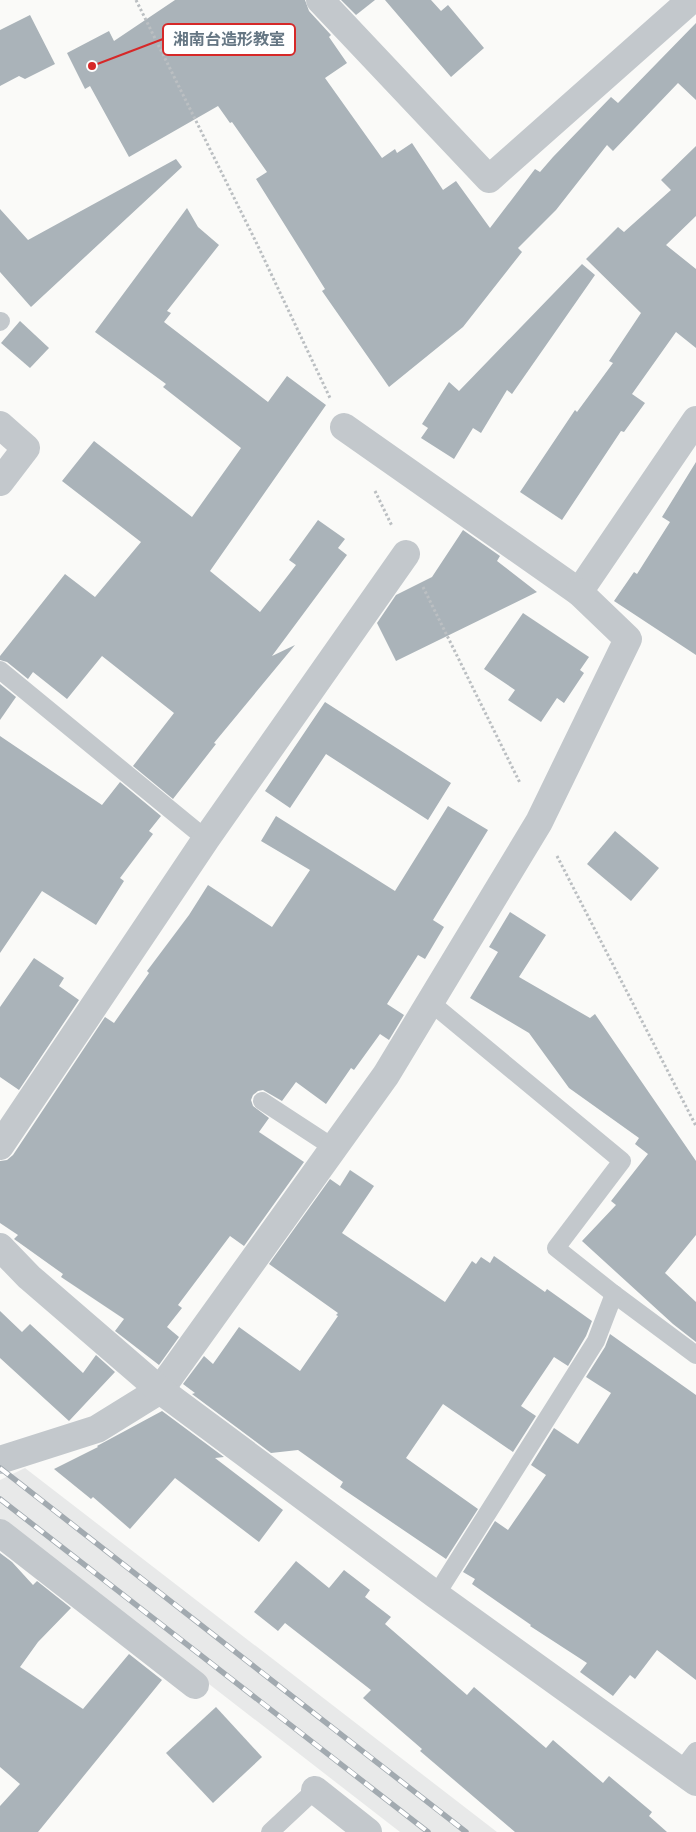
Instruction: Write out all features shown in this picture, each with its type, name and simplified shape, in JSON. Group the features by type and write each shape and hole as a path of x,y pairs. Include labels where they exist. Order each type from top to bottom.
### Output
{"street":[{"path":"320,0 489,179 691,0"},
{"path":"579,592 696,420"},
{"path":"0,425 26,448 0,482"},
{"path":"0,1460 97,1430 160,1390 386,1075 540,822 628,639 579,592 344,427"},
{"path":"0,1146 206,839 406,554"},
{"path":"0,1248 29,1277 160,1390 436,1595 691,1768"},
{"path":"0,1533 195,1685"},
{"path":"315,1790 368,1832"}],"lane":[{"path":"0,670 206,839"},
{"path":"430,1002 622,1161 556,1248 696,1355"},
{"path":"262,1101 334,1148"},
{"path":"436,1595 596,1341 614,1294"},
{"path":"270,1832 315,1790"}],"shaded area":[{"path":"25,1468 497,1832 400,1832 0,1522 0,1480"}],"building":[{"path":"175,0 305,0 309,11 331,35 329,37 347,63 325,78 382,158 395,149 397,153 412,143 443,190 456,181 490,228 535,169 540,172 611,97 618,103 696,23 696,100 678,83 613,151 607,145 556,210 518,248 522,252 463,327 389,387 322,291 325,289 256,179 267,172 232,122 230,123 218,106 129,157 90,86 85,89 67,53 109,31 114,41"},
{"path":"341,0 375,0 356,15"},
{"path":"385,0 431,0 441,11 448,5 484,48 451,77"},
{"path":"30,15 55,64 25,79 19,76 0,86 0,30"},
{"path":"696,146 696,216 666,245 696,269 696,348 676,332 632,394 645,403 624,432 621,431 562,520 520,492 575,410 577,412 613,363 609,361 641,313 586,259 618,227 624,232 671,190 661,180"},
{"path":"176,159 182,167 31,307 0,272 0,209 28,240"},
{"path":"187,208 198,227 219,245 167,311 171,313 164,322 268,402 287,376 326,405 210,571 260,612 296,565 289,560 318,520 345,539 338,548 347,555 272,656 295,645 214,743 216,744 173,799 133,766 174,713 102,656 67,699 33,672 28,679 7,662 0,660 0,656 65,574 95,597 141,542 62,481 94,441 192,517 241,448 163,387 166,384 95,332"},
{"path":"582,264 595,275 512,394 507,390 481,433 473,428 454,459 421,438 428,428 422,424 449,382 459,391"},
{"path":"20,321 49,348 30,368 1,343"},
{"path":"696,462 696,655 614,601 634,572 637,574 670,522 662,517"},
{"path":"463,530 500,556 497,561 537,592 396,661 377,623 396,595 432,577"},
{"path":"523,613 589,657 580,670 584,673 564,703 557,698 541,722 508,700 515,690 484,669"},
{"path":"0,684 16,697 0,720"},
{"path":"325,702 451,783 428,820 326,754 290,808 265,791"},
{"path":"0,736 102,805 120,782 161,816 149,831 153,834 120,878 124,881 96,925 42,891 0,953"},
{"path":"448,806 488,830 433,920 444,927 425,959 418,955 387,1004 404,1015 389,1040 380,1034 354,1070 351,1068 326,1104 296,1082 282,1101 263,1090 253,1095 251,1100 253,1106 269,1118 259,1132 304,1162 244,1246 230,1236 178,1305 182,1308 167,1327 179,1337 159,1365 115,1331 124,1319 61,1277 63,1274 14,1239 18,1235 0,1223 0,1161 7,1160 13,1155 105,1017 114,1023 149,973 147,971 189,915 208,885 272,927 310,870 261,841 276,816 395,891"},
{"path":"615,831 659,868 631,901 587,864"},
{"path":"510,912 546,935 519,977 590,1018 595,1014 696,1161 696,1235 665,1273 696,1302 696,1342 673,1324 582,1241 616,1205 611,1201 648,1154 635,1144 639,1138 569,1088 529,1033 470,998 498,952 489,947"},
{"path":"34,958 64,978 59,986 79,1000 19,1090 0,1077 0,1007"},
{"path":"350,1170 374,1186 342,1233 445,1302 472,1261 476,1264 481,1257 490,1263 494,1256 545,1292 547,1289 592,1321 586,1336 568,1366 554,1357 521,1406 536,1416 513,1452 443,1404 406,1458 478,1509 446,1559 340,1487 343,1482 298,1450 271,1453 192,1394 195,1393 183,1384 204,1356 213,1364 239,1327 300,1371 338,1316 336,1315 338,1313 269,1264 330,1179 340,1186"},
{"path":"0,1311 22,1332 30,1324 83,1373 96,1355 115,1372 69,1421 0,1358"},
{"path":"610,1334 696,1395 696,1680 657,1650 635,1679 630,1675 613,1696 580,1672 587,1663 530,1626 472,1584 475,1579 463,1572 495,1521 508,1530 546,1475 531,1465 554,1428 578,1444 611,1393 586,1377 605,1347"},
{"path":"162,1411 224,1457 215,1458 283,1510 259,1542 175,1478 130,1529 93,1497 91,1499 54,1469"},
{"path":"0,1553 12,1562 33,1585 37,1581 71,1608 38,1642 20,1667 83,1709 129,1654 162,1680 38,1832 0,1832 0,1806 20,1784 0,1767"},
{"path":"296,1561 329,1588 344,1570 370,1590 365,1597 391,1617 385,1624 467,1695 474,1687 546,1748 553,1740 603,1783 609,1776 652,1812 649,1816 667,1832 515,1832 420,1751 422,1749 363,1698 371,1690 285,1623 278,1631 254,1612"},
{"path":"216,1707 262,1757 213,1803 166,1753"}],"railway":[{"path":"0,1468 466,1832"},
{"path":"0,1499 428,1832"}],"place":[{"name":"湘南台造形教室","path":"92,66"}]}
